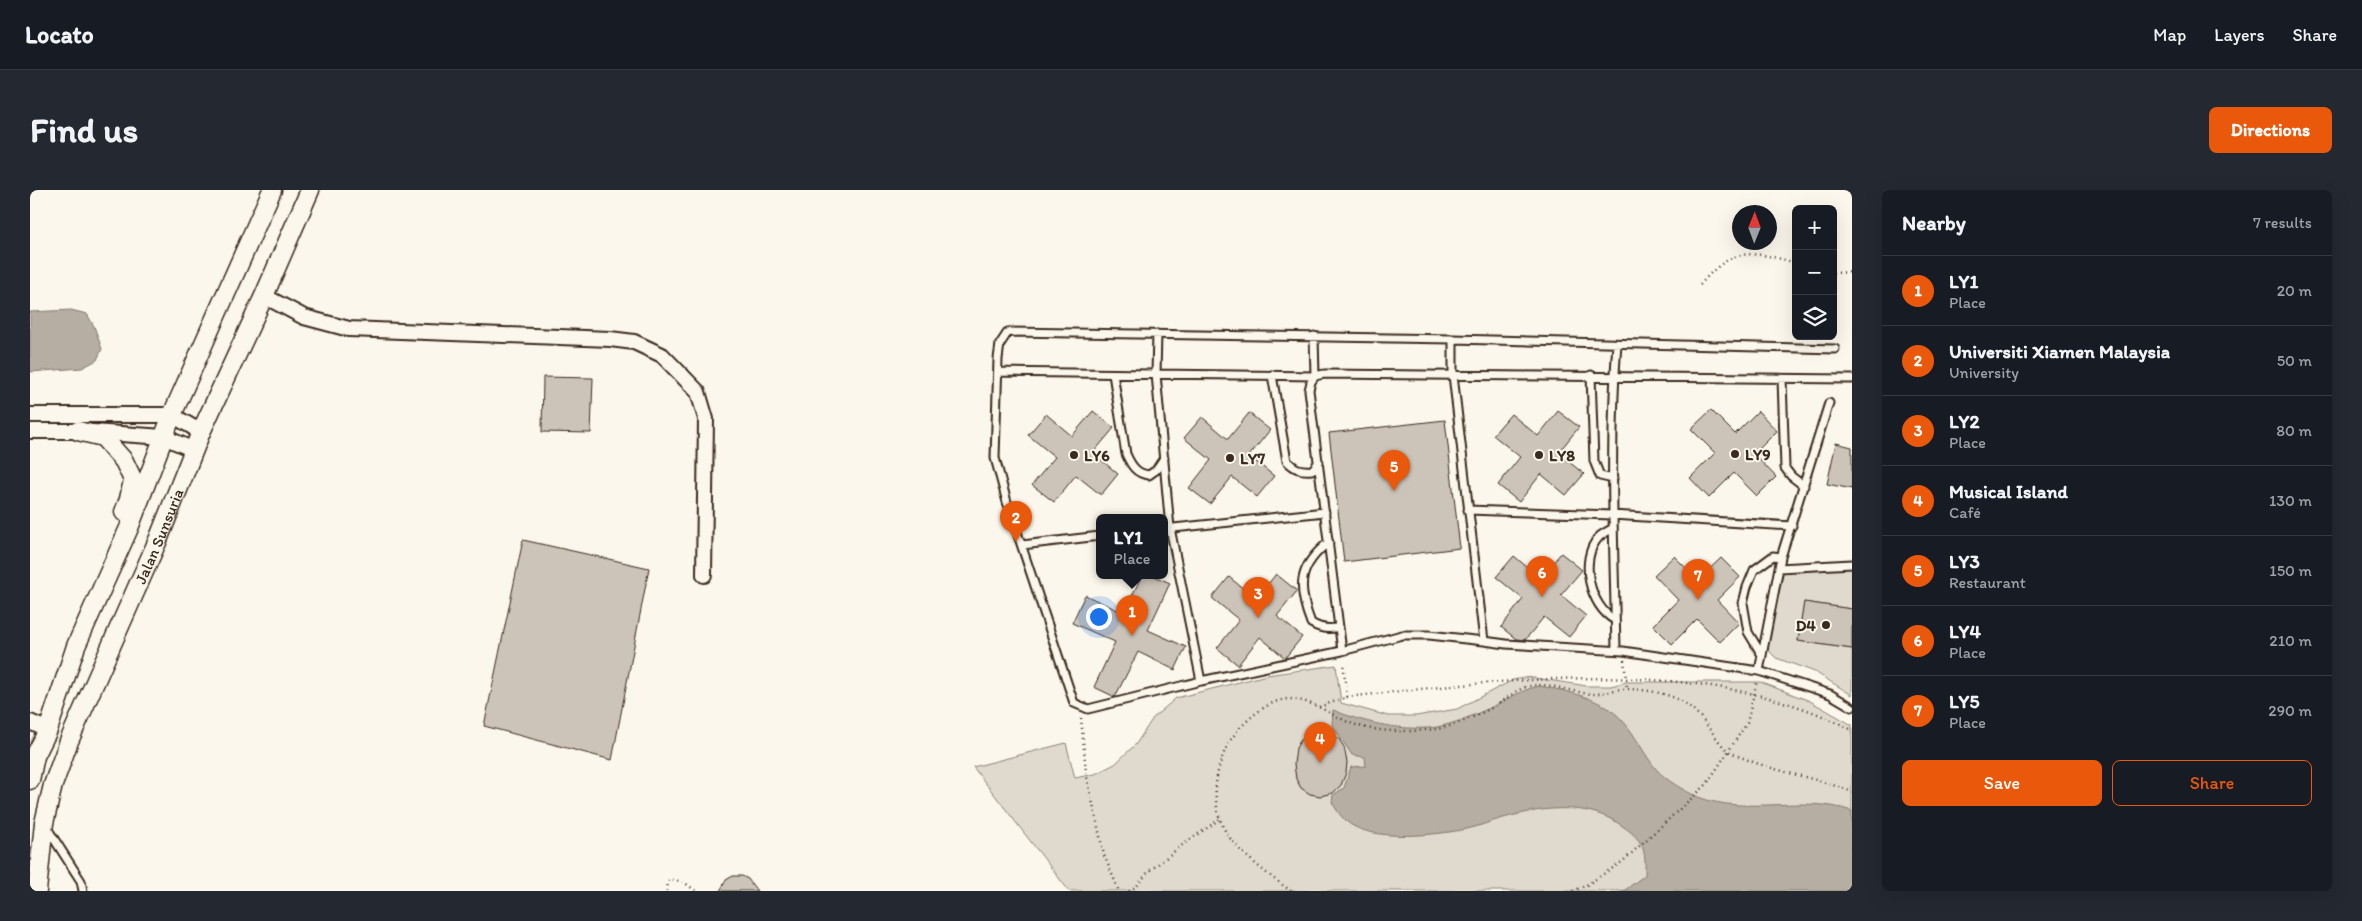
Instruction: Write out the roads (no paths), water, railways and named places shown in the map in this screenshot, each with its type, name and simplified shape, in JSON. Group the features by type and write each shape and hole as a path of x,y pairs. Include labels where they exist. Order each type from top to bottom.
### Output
{"street":[{"name":"Jalan Sunsuria","path":"30,780 35,756 48,730 76,646 129,528 172,415 272,190"},
{"name":"Jalan Sunsuria","path":"37,891 44,823 53,785 72,733 158,540 201,432 264,296 310,190"},
{"path":"264,296 304,317 349,329 610,340 634,342 662,355 698,392 706,419 704,575"},
{"path":"30,415 172,415 201,432"},
{"path":"30,431 78,431 164,437 194,450"},
{"path":"76,646 102,565 129,499 133,480 124,461 103,437 78,431"},
{"path":"30,722 48,730"}],"lane":[{"path":"1835,349 1314,336 1008,332 1000,344 994,426 995,458 1074,703 1080,707 1088,709 1201,681 1342,651 1402,635 1429,635 1506,644 1619,650 1759,670 1830,694 1852,707"},
{"path":"1157,334 1156,374 1164,458 1166,514"},
{"path":"1314,336 1314,376 1310,382 1310,390 1342,651"},
{"path":"1453,339 1453,375 1484,641"},
{"path":"1617,344 1612,515 1615,620 1619,650"},
{"path":"999,372 1272,376 1314,376 1324,374 1591,375 1852,379"},
{"path":"1113,374 1126,454 1130,463 1136,470 1148,475 1156,470 1164,458"},
{"path":"1591,375 1594,461 1600,476 1613,479"},
{"path":"1272,376 1287,461 1295,469 1304,470 1312,470 1319,462"},
{"path":"1782,379 1785,468 1790,476 1804,486"},
{"path":"1759,670 1781,558 1829,403"},
{"path":"1468,510 1612,515 1792,526"},
{"path":"1168,528 1325,512"},
{"path":"1613,528 1599,537 1592,548 1589,572 1597,601 1604,612 1615,620"},
{"path":"1168,532 1201,681"},
{"path":"1022,545 1096,536"},
{"path":"1329,542 1309,561 1302,580 1311,622 1318,626 1333,629 1339,627"},
{"path":"1762,655 1748,632 1744,604 1747,587 1754,570 1773,556 1781,558"},
{"path":"1779,568 1852,564"},
{"path":"44,823 81,881 83,891"}],"place":[{"name":"LY9","path":"1735,454"},
{"name":"LY6","path":"1074,455"},
{"name":"LY8","path":"1539,455"},
{"name":"LY7","path":"1230,458"},
{"name":"LY3","path":"1394,491"},
{"name":"Universiti Xiamen Malaysia","path":"1016,542"},
{"name":"LY4","path":"1542,597"},
{"name":"LY5","path":"1698,600"},
{"name":"LY2","path":"1258,618"},
{"name":"D4","path":"1826,625"},
{"name":"LY1","path":"1132,636"},
{"name":"Musical Island","path":"1320,763"}]}
